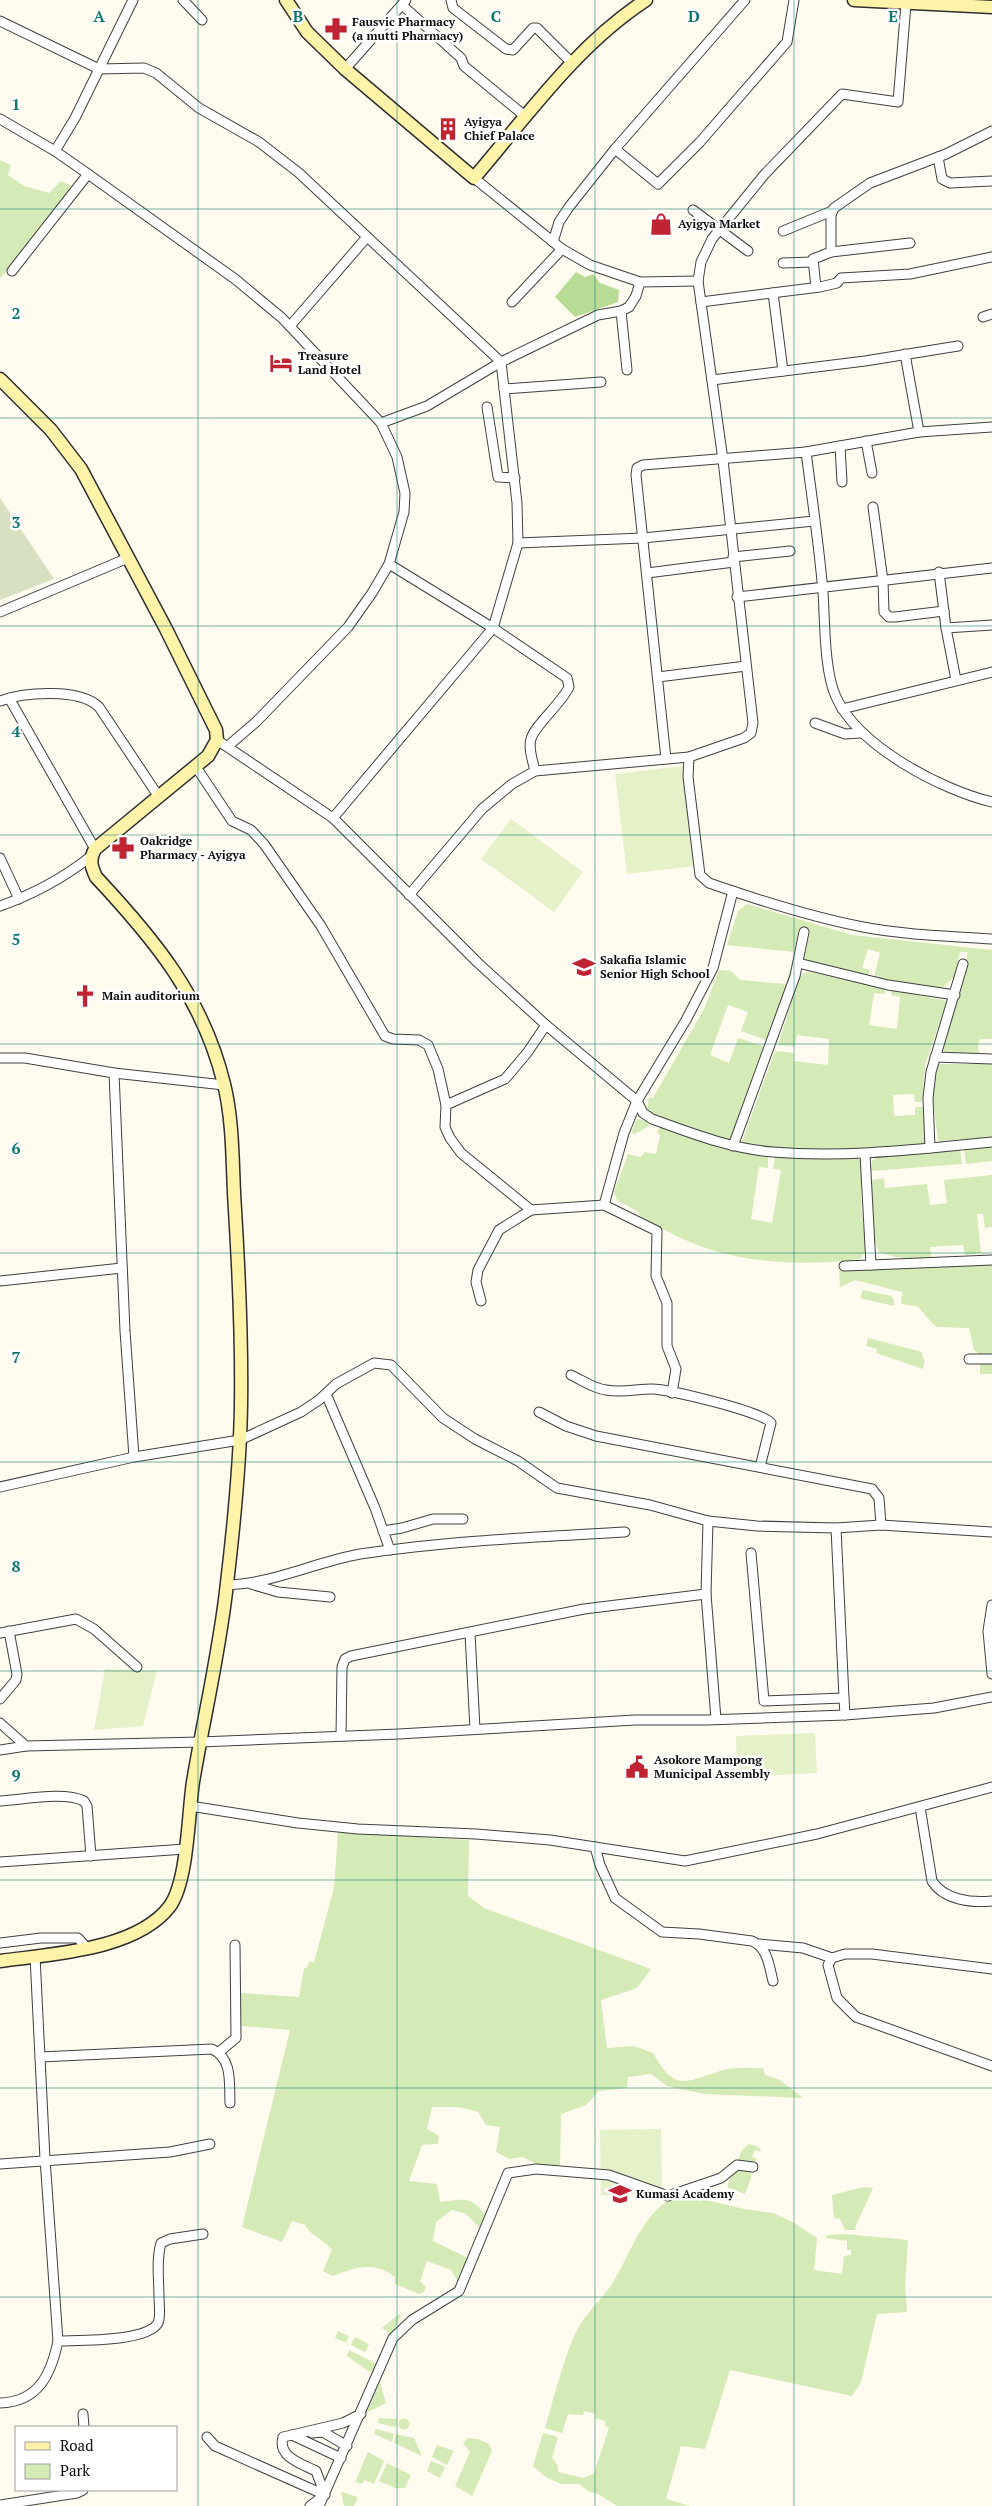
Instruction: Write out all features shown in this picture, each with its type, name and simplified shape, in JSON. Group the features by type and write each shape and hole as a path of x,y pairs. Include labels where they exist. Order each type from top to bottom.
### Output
{"street":[{"path":"55,151 75,118 132,0"},
{"path":"183,0 202,20"},
{"path":"451,0 453,8 506,50 513,50 533,28 537,28 573,64"},
{"path":"474,178 592,41 646,0"},
{"path":"553,242 558,222 615,149 745,0"},
{"path":"615,149 658,184 700,142 788,42 794,0"},
{"path":"854,0 992,7"},
{"path":"290,2 307,32 345,69 474,178 562,249 590,265 640,282 698,281"},
{"path":"345,69 404,2 461,58 463,65 526,117"},
{"path":"410,895 482,809 512,784 534,771 689,757 744,738 751,733 753,723 737,597 723,460 698,281 706,251 720,230 764,174 842,94 898,102 906,4"},
{"path":"0,21 99,69 144,68 156,73 199,108 259,142 299,173 501,362 515,478 518,544 493,628 333,818"},
{"path":"0,119 55,151 236,279 290,326 381,423 397,457 406,493 404,512 389,564 348,627 256,722 222,743 66,876 35,893 0,906"},
{"path":"783,231 832,211 870,183 938,157 992,131"},
{"path":"938,157 942,179 945,182 955,184 992,181"},
{"path":"12,271 88,174"},
{"path":"693,210 748,252"},
{"path":"831,252 832,211"},
{"path":"290,326 367,237"},
{"path":"816,287 812,262 814,257 831,252 910,244"},
{"path":"512,302 562,249"},
{"path":"701,302 816,287 837,283 841,278 910,274 992,257"},
{"path":"783,263 812,262"},
{"path":"381,423 426,406 501,362 598,315 621,311 630,307 640,282"},
{"path":"773,293 783,371"},
{"path":"621,311 627,370"},
{"path":"712,380 958,346"},
{"path":"906,354 919,432"},
{"path":"0,379 33,409 68,451 91,486 213,722 222,743 333,818 477,962 546,1025 637,1101 643,1113 652,1119 733,1146 772,1152 865,1154 992,1142"},
{"path":"504,389 601,382"},
{"path":"487,407 498,477 515,478"},
{"path":"666,759 637,468 643,465 806,452 919,432 992,427"},
{"path":"866,441 872,473"},
{"path":"840,446 842,482"},
{"path":"806,452 823,588 831,683 842,709 861,733 925,778 992,802"},
{"path":"873,507 883,581 884,612 889,617 944,611"},
{"path":"518,544 643,538 814,521"},
{"path":"647,572 790,552"},
{"path":"0,612 128,558"},
{"path":"389,564 493,628 567,678 569,684 563,700 536,729 530,739 534,771"},
{"path":"737,597 926,577 939,572 992,568"},
{"path":"939,572 946,628 956,680"},
{"path":"946,628 992,625"},
{"path":"658,676 746,666"},
{"path":"842,709 992,672"},
{"path":"0,1961 119,1942 150,1926 160,1918 172,1903 180,1882 200,1742 227,1585 240,1440 241,1346 233,1165 224,1085 213,1050 188,992 154,942 96,876 91,866 93,853 4,700 51,694 92,699 159,797"},
{"path":"815,723 845,734 861,733"},
{"path":"689,757 688,777 700,875 709,883 863,927 933,936 992,939"},
{"path":"196,767 232,821 251,830 275,860 321,926 384,1036 393,1039 419,1040 428,1045 438,1068 446,1105 445,1127 450,1138 461,1153 531,1210"},
{"path":"0,858 19,899"},
{"path":"604,1205 624,1133 637,1101 686,1020 713,968 733,891"},
{"path":"733,1146 798,963 804,932"},
{"path":"798,963 888,985 954,996"},
{"path":"930,1148 928,1098 930,1072 962,964"},
{"path":"446,1105 505,1080 528,1054 546,1025"},
{"path":"935,1057 992,1058"},
{"path":"0,1058 25,1058 114,1073 224,1085"},
{"path":"114,1073 122,1268 134,1457"},
{"path":"865,1154 871,1265"},
{"path":"481,1301 476,1282 478,1270 492,1241 499,1230 531,1210 604,1205 657,1230 656,1276 668,1304 667,1346 676,1370 672,1392"},
{"path":"844,1266 992,1260"},
{"path":"0,1281 122,1268"},
{"path":"969,1359 992,1358"},
{"path":"0,1487 134,1457 240,1440 301,1412 326,1394 336,1384 374,1363 391,1365 443,1418 474,1439 518,1461 557,1488 650,1505 708,1521 757,1526 836,1528 881,1524 992,1532"},
{"path":"571,1375 603,1390 617,1392 654,1389 672,1392 701,1398 768,1419 770,1423 760,1467"},
{"path":"326,1394 390,1550"},
{"path":"539,1412 566,1426 596,1436 872,1489 879,1498 881,1524"},
{"path":"383,1531 434,1519 463,1519"},
{"path":"708,1521 706,1594 716,1719"},
{"path":"836,1528 845,1715"},
{"path":"227,1585 251,1584 320,1563 390,1550 625,1532"},
{"path":"751,1553 765,1718"},
{"path":"251,1584 278,1592 330,1597"},
{"path":"341,1736 342,1667 345,1659 351,1656 470,1633 516,1621 584,1609 706,1594"},
{"path":"992,1605 988,1631 992,1674"},
{"path":"0,1699 16,1680 17,1674 5,1632 76,1619 94,1629 137,1667"},
{"path":"470,1633 475,1729"},
{"path":"764,1701 844,1698"},
{"path":"0,1750 26,1746 200,1742 341,1736 634,1720 845,1715 934,1708 992,1698"},
{"path":"0,1722 26,1746"},
{"path":"190,1806 298,1823 358,1829 550,1840 665,1860 685,1861 817,1834 992,1787"},
{"path":"0,1801 53,1797 72,1797 84,1801 87,1806 91,1856"},
{"path":"920,1807 930,1872 936,1888 948,1895 969,1902 992,1901"},
{"path":"595,1848 600,1865 615,1898 662,1932 699,1934 752,1941 759,1944 803,1948 832,1958 845,1954 872,1954 992,1969"},
{"path":"0,1862 185,1849"},
{"path":"0,1943 41,1938 78,1938 86,1947"},
{"path":"759,1944 764,1949 773,1981"},
{"path":"219,2052 236,2038 235,1945"},
{"path":"0,2403 20,2401 32,2394 51,2368 58,2341 45,2159 34,1956"},
{"path":"832,1958 828,1965 837,1998 856,2017 992,2066"},
{"path":"40,2057 212,2049 219,2052 224,2058 228,2070 230,2103"},
{"path":"0,2164 45,2159 170,2152 210,2144"},
{"path":"319,2506 393,2338 412,2320 459,2292 508,2173 536,2169 609,2175 668,2196 721,2178 737,2165 753,2167"},
{"path":"58,2341 137,2336 151,2331 158,2323 159,2317 158,2253 161,2243 170,2239 202,2234"},
{"path":"83,2414 84,2426"},
{"path":"333,2477 294,2460 282,2450 283,2437 342,2422 361,2414"},
{"path":"292,2435 323,2432 347,2446"},
{"path":"292,2435 341,2458"},
{"path":"207,2437 215,2446 325,2495"},
{"path":"316,2470 325,2495"},
{"path":"0,2505 81,2491"},
{"path":"310,2506 325,2495"}],"green space":[{"path":"0,160 11,165 8,175 24,186 49,193 61,181 75,187 20,257 0,278"},
{"path":"576,272 585,277 593,274 600,283 619,290 618,302 575,317 555,297"},
{"path":"0,498 54,579 0,600"},
{"path":"683,766 695,866 627,874 615,774"},
{"path":"511,819 583,872 554,912 481,859"},
{"path":"747,904 852,935 992,950 992,1039 979,1039 978,1049 981,1055 947,1054 942,1048 968,952 960,952 954,977 941,989 876,979 874,977 880,953 868,949 862,968 870,970 868,976 809,962 804,959 810,931 799,929 794,952 727,945 738,911"},
{"path":"793,959 795,961 769,1041 741,1031 748,1012 728,1005 710,1055 729,1063 738,1038 766,1047 747,1092 732,1139 728,1141 650,1113 647,1109 649,1097 653,1098 704,1009 719,970 731,971 740,980 786,984"},
{"path":"810,972 885,989 885,994 874,993 869,1025 897,1029 900,997 891,995 892,990 947,1001 925,1065 922,1102 915,1102 914,1094 893,1095 894,1116 915,1115 915,1107 923,1107 926,1140 923,1145 855,1149 809,1149 741,1144 775,1051 794,1053 793,1061 828,1065 829,1039 797,1035 795,1046 778,1045 799,978 802,974"},
{"path":"939,1064 992,1064 992,1137 938,1141 933,1099 936,1067"},
{"path":"637,1119 647,1121 649,1126 635,1134 631,1133"},
{"path":"660,1126 739,1152 768,1156 768,1168 759,1167 751,1219 772,1223 781,1170 773,1169 775,1157 858,1158 861,1162 861,1204 866,1251 860,1259 841,1261 803,1263 764,1261 708,1249 642,1219 637,1211 617,1200 614,1192 628,1154 641,1157 645,1152 656,1154 660,1135 657,1132"},
{"path":"992,1146 992,1161 966,1164 964,1149"},
{"path":"960,1150 962,1164 871,1171 872,1161 878,1157"},
{"path":"992,1175 992,1227 985,1228 983,1214 977,1214 981,1253 965,1255 963,1245 930,1247 931,1257 924,1258 904,1258 879,1252 872,1225 871,1180 884,1178 885,1188 927,1184 930,1205 947,1203 944,1180"},
{"path":"989,1262 992,1264 992,1354 982,1356 974,1350 969,1328 936,1327 917,1306 901,1304 902,1292 855,1280 840,1287 839,1269"},
{"path":"863,1290 891,1296 894,1300 894,1306 860,1298"},
{"path":"868,1338 922,1352 923,1359 925,1359 923,1369 876,1353 877,1349 866,1346"},
{"path":"992,1361 992,1374 980,1374 980,1363"},
{"path":"105,1669 157,1671 143,1726 94,1730"},
{"path":"815,1733 817,1773 737,1777 736,1736"},
{"path":"338,1832 469,1840 468,1896 484,1908 651,1969 637,1988 601,2000 607,2048 634,2046 653,2053 662,2067 677,2080 685,2081 728,2069 763,2068 765,2075 780,2080 803,2098 704,2094 667,2086 651,2074 628,2077 627,2088 599,2091 586,2105 561,2114 560,2167 540,2166 523,2157 509,2159 496,2152 500,2127 486,2125 478,2112 459,2107 432,2107 427,2129 439,2136 438,2144 422,2145 409,2181 437,2184 440,2202 471,2201 476,2204 491,2224 489,2231 481,2229 466,2214 452,2210 436,2222 433,2241 474,2261 474,2271 458,2282 451,2270 427,2261 420,2281 426,2287 424,2292 419,2294 395,2284 395,2277 372,2267 357,2268 333,2276 323,2271 332,2250 310,2232 305,2225 292,2221 282,2242 242,2227 290,2030 241,2026 241,1993 299,1997 304,1968 307,1968 309,1962 314,1962 334,1888"},
{"path":"661,2129 662,2194 601,2195 600,2130"},
{"path":"749,2144 759,2147 761,2152 755,2150 752,2157 757,2159 754,2165 738,2160 742,2150"},
{"path":"743,2168 751,2171 751,2179 745,2194 727,2187 733,2171"},
{"path":"863,2187 873,2188 855,2228 856,2230 845,2230 840,2219 834,2218 832,2195"},
{"path":"671,2199 706,2200 744,2209 773,2213 791,2221 817,2238 814,2270 842,2274 844,2256 851,2255 851,2250 847,2250 847,2241 826,2238 827,2235 845,2234 908,2240 905,2287 907,2312 877,2314 861,2382 852,2396 730,2370 705,2449 681,2446 666,2499 690,2506 617,2506 598,2494 588,2491 579,2484 562,2484 547,2478 533,2466 543,2433 558,2437 552,2458 558,2466 558,2472 583,2478 594,2473 609,2428 605,2426 606,2421 595,2418 596,2414 584,2411 583,2415 568,2414 562,2433 545,2428 562,2369 578,2328 615,2279 642,2228 660,2207"},
{"path":"399,2314 401,2315 392,2335 382,2328"},
{"path":"338,2331 349,2336 346,2343 335,2338"},
{"path":"355,2337 369,2344 365,2352 351,2345"},
{"path":"349,2350 379,2365 376,2372 368,2371 347,2356"},
{"path":"380,2382 386,2403 366,2413"},
{"path":"379,2418 397,2419 396,2427 378,2423"},
{"path":"404,2418 410,2424 404,2430 398,2424"},
{"path":"376,2429 394,2434 392,2442 374,2434"},
{"path":"396,2434 414,2438 422,2456 394,2443"},
{"path":"468,2438 478,2439 489,2444 492,2451 472,2496 455,2486 470,2452 463,2443"},
{"path":"437,2445 454,2451 447,2465 432,2457"},
{"path":"368,2452 384,2461 374,2484 364,2480 362,2484 355,2482"},
{"path":"431,2461 445,2467 440,2478 427,2471"},
{"path":"387,2463 411,2475 405,2488 395,2488 379,2481"},
{"path":"341,2492 358,2497 354,2506 344,2506"}],"place":[{"name":"Fausvic Pharmacy (a mutti Pharmacy)","path":"336,29"},
{"name":"Ayigya Chief Palace","path":"448,129"},
{"name":"Ayigya Market","path":"661,224"},
{"name":"Treasure Land Hotel","path":"281,363"},
{"name":"Oakridge Pharmacy - Ayigya","path":"123,848"},
{"name":"Sakafia Islamic Senior High School","path":"584,967"},
{"name":"Main auditorium","path":"85,996"},
{"name":"Asokore Mampong Municipal Assembly","path":"637,1767"},
{"name":"Kumasi Academy","path":"620,2194"}]}
